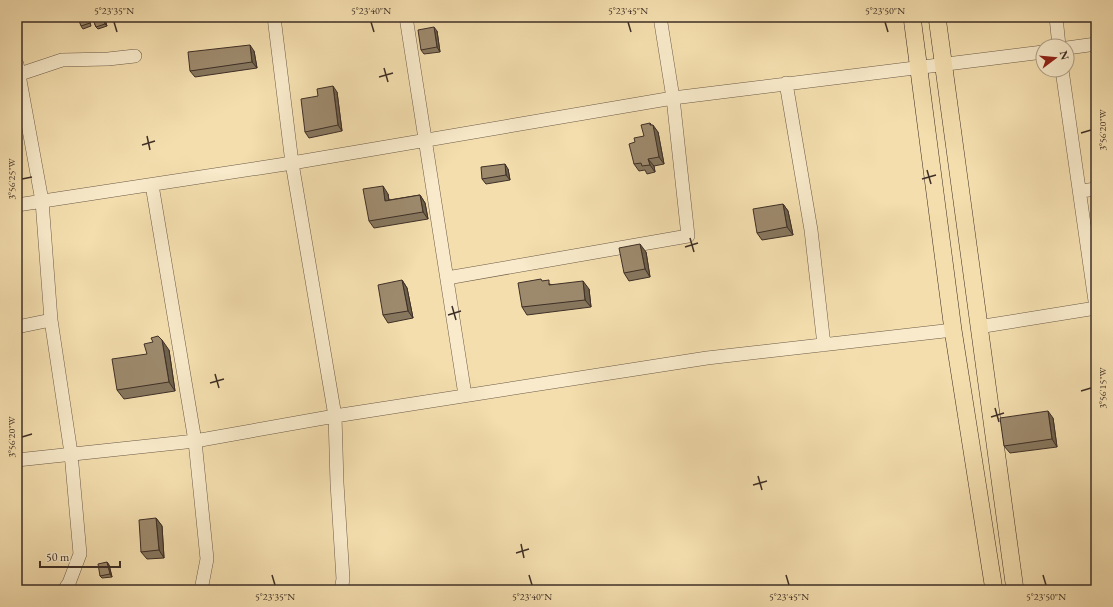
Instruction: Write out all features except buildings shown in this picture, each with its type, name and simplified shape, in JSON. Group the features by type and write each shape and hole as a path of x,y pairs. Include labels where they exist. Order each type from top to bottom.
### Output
{"main road":[{"path":"912,17 920,68 953,330 994,590"},
{"path":"937,17 1015,590"}],"street":[{"path":"274,17 292,163 335,416 337,483 343,580 341,590"},
{"path":"447,278 688,236 673,98 660,17"},
{"path":"1056,17 1058,38"},
{"path":"410,18 425,140 465,395"},
{"path":"1075,47 1096,44"},
{"path":"17,204 292,163 673,98 1035,53"},
{"path":"64,590 69,584 80,554 71,453 51,320 42,201 18,71 62,60 108,59 135,56"},
{"path":"978,327 1096,308 1063,78"},
{"path":"786,83 811,230 824,345"},
{"path":"152,185 195,441 207,559 201,590"},
{"path":"1080,191 1096,189"},
{"path":"17,327 51,320"},
{"path":"17,460 71,453 195,441 335,416 707,358 953,330"}]}
